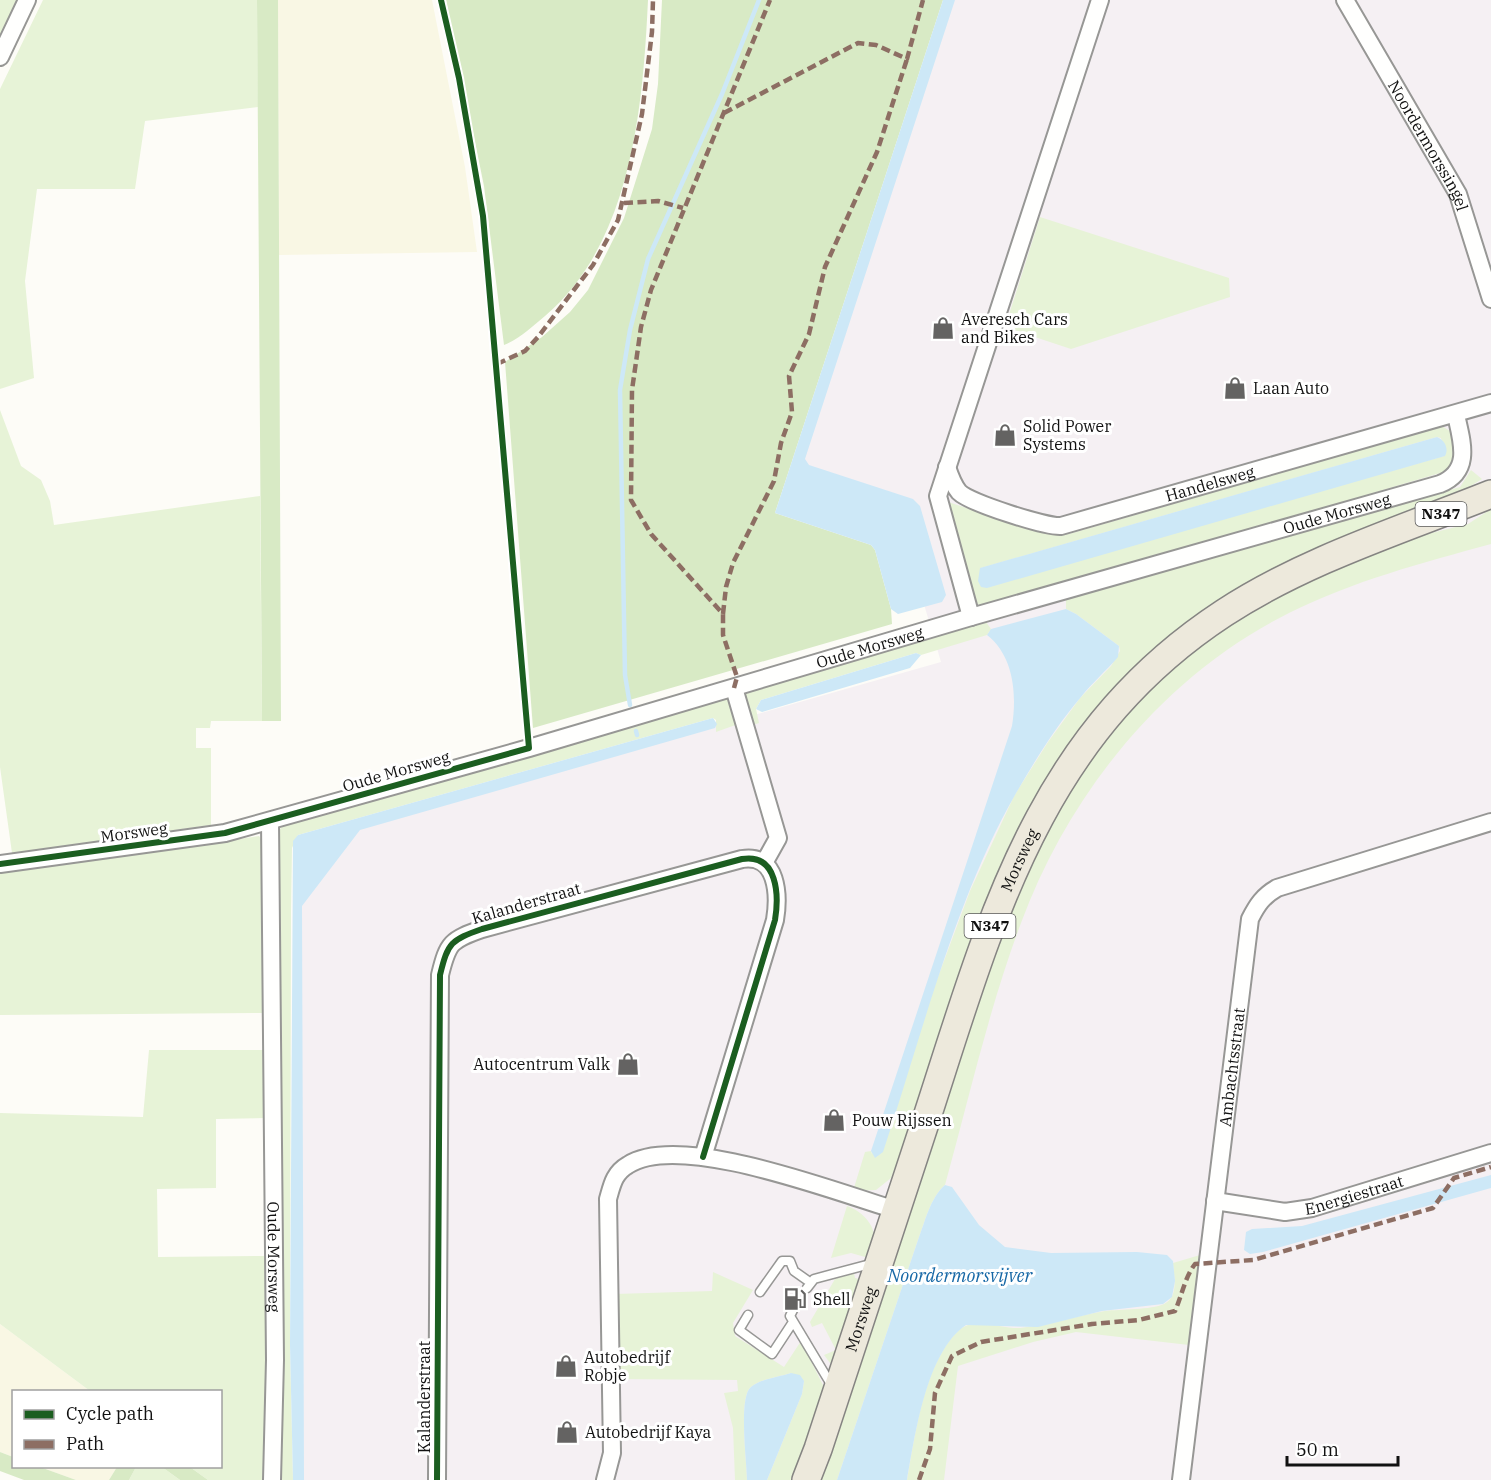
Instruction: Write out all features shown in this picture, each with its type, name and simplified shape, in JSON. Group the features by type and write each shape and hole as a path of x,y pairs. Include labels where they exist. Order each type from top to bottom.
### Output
{"main road":[{"name":"Morsweg","path":"806,1480 988,931 1040,814 1065,772 1097,728 1136,686 1173,652 1224,613 1283,579 1334,556 1491,494"}],"street":[{"path":"0,57 27,0"},
{"path":"971,617 938,496 1100,0"},
{"name":"Noordermorssingel","path":"1346,0 1458,194 1491,299"},
{"name":"Handelsweg","path":"947,467 959,492 971,500 1041,523 1061,526 1491,403"},
{"name":"Oude Morsweg","path":"272,1480 275,1360 270,821 1448,481 1460,468 1463,458 1455,415"},
{"path":"703,1156 775,920 777,886 764,863 778,838 734,688"},
{"name":"Morsweg","path":"0,864 225,833 270,821"},
{"name":"Ambachtsstraat","path":"1181,1480 1250,919 1256,906 1266,894 1277,888 1491,822"},
{"name":"Kalanderstraat","path":"437,1480 440,975 447,948 455,939 482,929 719,865 748,858 764,863"},
{"name":"Energiestraat","path":"1215,1201 1286,1212 1312,1208 1491,1153"},
{"path":"605,1480 612,1453 608,1199 614,1177 627,1165 646,1156 703,1156 743,1164 897,1210"}],"lane":[{"path":"760,1292 782,1261 790,1261 794,1271 809,1286 814,1279 880,1261"},
{"path":"795,1306 790,1316 836,1393"},
{"path":"748,1315 739,1330 772,1354 793,1322"}],"shaded area":[{"path":"278,0 432,0 465,167 477,252 279,255"},
{"path":"951,0 1491,0 1491,1480 299,1480 302,843 941,662 900,523 791,489"},
{"path":"0,1324 89,1390 12,1390 12,1457 0,1452"},
{"path":"43,1468 116,1468 109,1480 76,1480"}],"green space":[{"path":"0,0 21,0 0,43"},
{"path":"43,0 257,0 258,107 145,121 135,189 37,189 25,281 34,378 0,389 0,89"},
{"path":"257,0 278,0 281,721 262,721"},
{"path":"446,0 648,0 642,84 636,127 615,211 597,250 574,286 545,316 520,336 504,345 484,186"},
{"path":"662,0 943,0 775,513 871,545 875,550 891,609 892,624 533,728 505,362 542,337 570,312 588,290 624,218 652,129 658,84"},
{"path":"1040,217 1229,278 1230,297 1071,349 1005,327"},
{"path":"0,410 21,466 41,480 50,501 54,525 260,496 262,721 211,721 210,728 196,728 196,748 211,748 211,825 12,853 0,767"},
{"path":"1442,426 1453,433 1458,454 1447,471 986,608 981,607 974,600 948,502 1048,534 1069,534","holes":["1437,437 1441,438 1444,456 981,587 981,568"]},
{"path":"1471,470 1482,479 1442,504 1329,548 1099,710 918,1108 891,1178 876,1190 853,1191 865,1152 871,1151 872,1154 970,891 1014,796 1048,742 1080,698 1111,666 1120,651 1119,646 1066,609 1066,599 1460,487"},
{"path":"1491,509 1491,544 1439,558 1338,591 1289,613 1244,639 1201,669 1162,704 1126,743 1094,784 1066,828 1041,875 1021,923 989,1020 945,1185 935,1197 926,1218 837,1480 810,1480 1000,913 1109,722 1245,607 1411,538 1468,524"},
{"path":"986,622 991,629 987,635 921,655 916,653 761,700 756,709 759,723 750,726 742,691"},
{"path":"728,695 741,723 716,732 716,720 713,718 298,835 292,848 291,913 290,1345 293,1480 278,1480 275,837 285,822"},
{"path":"259,836 265,845 266,1013 0,1015 0,873"},
{"path":"149,1050 266,1050 266,1118 216,1119 216,1188 157,1189 158,1257 267,1256 268,1480 208,1480 191,1468 222,1468 222,1390 89,1390 0,1324 0,1113 143,1117"},
{"path":"847,1206 855,1209 867,1220 872,1227 874,1242 865,1257 851,1253 831,1258"},
{"path":"1200,1255 1189,1345 1076,1332 1033,1342 958,1366 944,1480 907,1480 918,1422 929,1381 946,1345 958,1331 971,1324 1020,1328 1105,1311 1158,1306 1169,1301 1174,1291 1173,1263"},
{"path":"713,1272 753,1290 733,1323 735,1336 784,1367 801,1341 826,1391 793,1480 767,1480 802,1394 804,1381 791,1373 759,1382 747,1393 744,1431 747,1480 735,1480 733,1428 724,1393 738,1391 737,1380 615,1379 615,1294 712,1291"},
{"path":"854,1273 855,1278 860,1279 836,1364 830,1363 824,1355 836,1350 822,1323 812,1327 810,1322 835,1279"},
{"path":"0,1452 12,1457 12,1468 43,1468 76,1480 24,1480 0,1471"},
{"path":"116,1468 135,1468 129,1480 109,1480"},
{"path":"135,1468 163,1468 180,1480 129,1480"},
{"path":"163,1468 191,1468 208,1480 180,1480"}],"water":[{"path":"943,0 955,0 805,459 809,465 913,499 920,506 946,595 942,602 898,614 891,609 875,550 871,545 775,513"},
{"path":"1437,437 1446,445 1445,456 987,588 981,587 978,581 980,568"},
{"path":"1066,609 1119,646 1118,657 1085,692 1054,732 1015,795 994,836 957,924 883,1152 875,1158 871,1151 1012,726 1014,702 1008,665 996,644 987,635 991,629"},
{"path":"916,653 921,655 910,668 762,712 756,709 761,700"},
{"path":"713,718 717,724 715,728 360,830 302,906 304,1480 293,1480 290,1345 293,841 298,835"},
{"path":"1491,1175 1491,1188 1263,1252 1250,1254 1244,1250 1246,1232 1252,1229 1302,1226"},
{"name":"Noordermorsvijver","path":"945,1185 952,1187 979,1225 1005,1247 1051,1253 1137,1252 1167,1255 1173,1261 1175,1281 1172,1297 1163,1304 1102,1311 1038,1327 966,1325 952,1338 941,1354 932,1374 924,1396 907,1480 837,1480 926,1218 935,1197"},
{"path":"791,1373 800,1375 804,1381 802,1394 767,1480 747,1480 744,1416 747,1393 759,1382"}],"waterway":[{"path":"630,705 625,675 620,390 630,330 648,259 722,94 759,0"},
{"path":"636,731 637,735"}],"marked path":[{"path":"497,364 525,351 538,337 593,265 618,220 642,114 652,32 653,0"},
{"path":"734,688 737,677 723,635 723,614 651,534 631,500 632,390 641,327 651,290 770,0"},
{"path":"724,113 858,43 876,45 907,59 923,0"},
{"path":"723,614 726,587 733,563 774,481 781,443 792,412 789,376 809,334 825,267 877,152 907,59"},
{"path":"624,203 658,201 683,208"},
{"path":"919,1480 930,1449 935,1393 952,1356 981,1342 1092,1324 1139,1320 1175,1311 1186,1280 1195,1264 1253,1260 1433,1208 1454,1178 1491,1167"}],"cycle path":[{"path":"0,864 225,833 529,748 483,216 459,78 441,0"},
{"path":"437,1480 440,975 452,944 463,936 482,929 742,859 754,859 763,863 774,878 777,900 775,920 703,1157"}],"place":[{"name":"Averesch Cars and Bikes","path":"943,328"},
{"name":"Laan Auto","path":"1235,388"},
{"name":"Solid Power Systems","path":"1005,435"},
{"name":"Autocentrum Valk","path":"628,1064"},
{"name":"Pouw Rijssen","path":"834,1120"},
{"name":"Shell","path":"795,1299"},
{"name":"Autobedrijf Robje","path":"566,1366"},
{"name":"Autobedrijf Kaya","path":"567,1432"}]}
